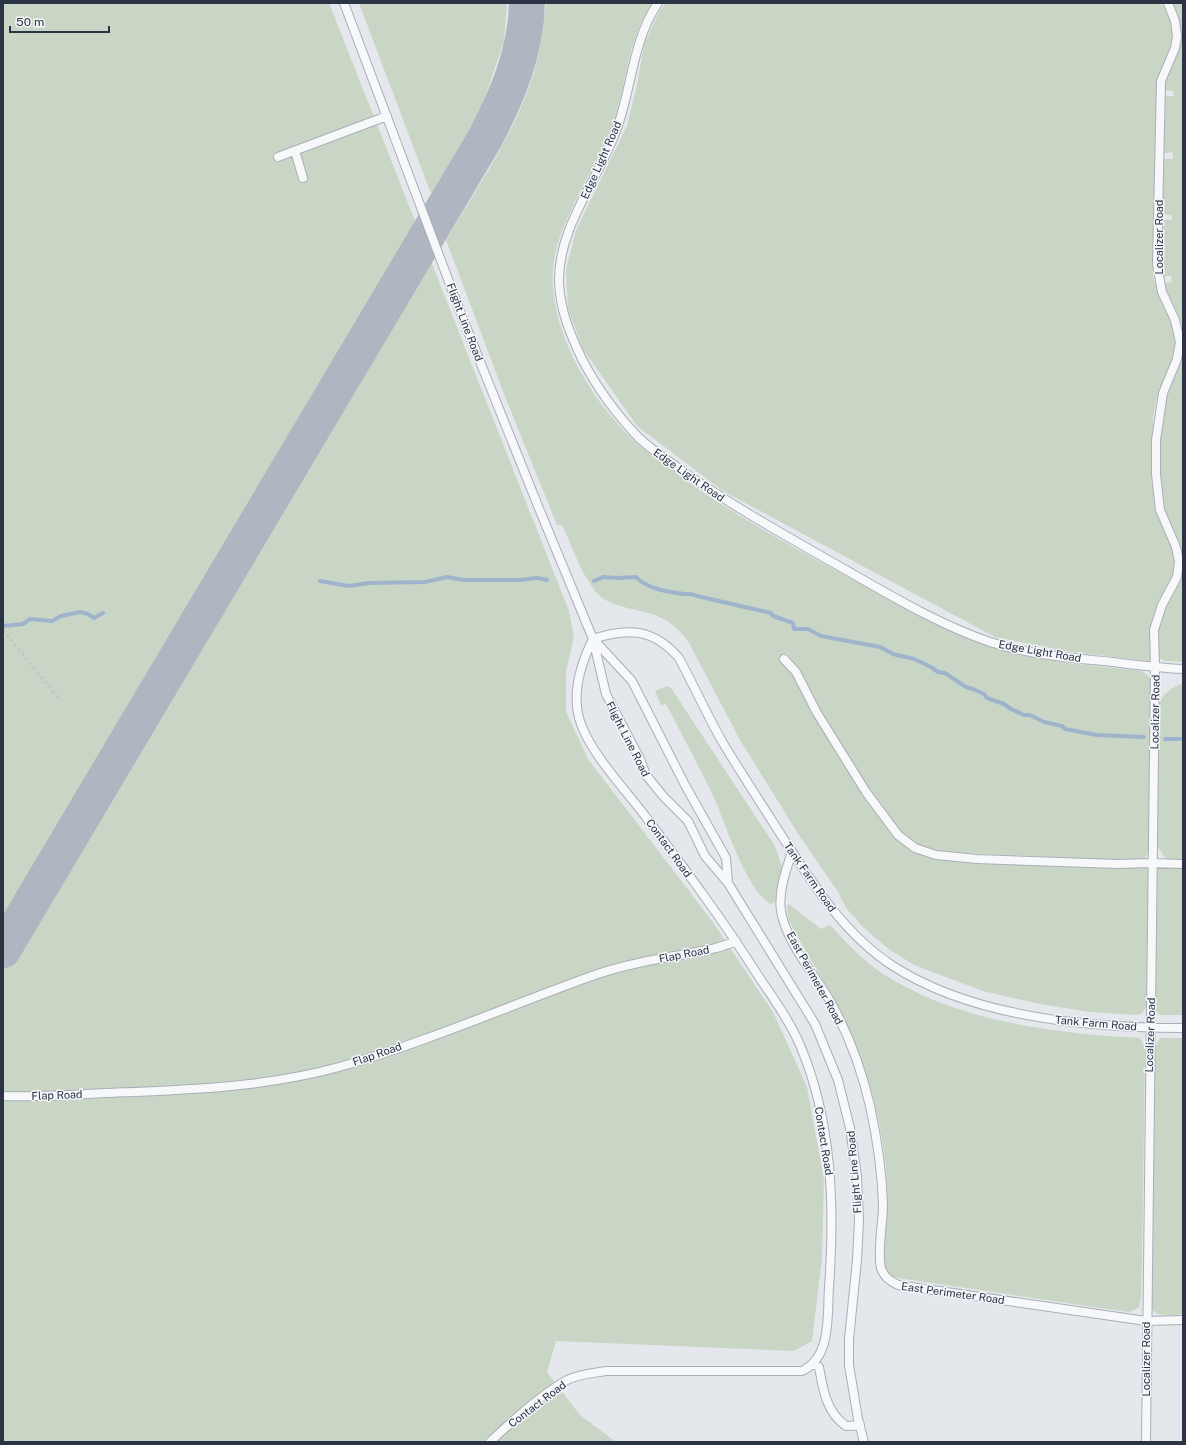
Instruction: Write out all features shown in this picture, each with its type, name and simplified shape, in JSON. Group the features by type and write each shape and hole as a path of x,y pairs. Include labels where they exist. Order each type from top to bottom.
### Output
{"lane":[{"name":"Flight Line Road","path":"344,3 466,326 593,639 606,694 640,759 646,775 663,796 688,821 705,856 728,883 815,1024 838,1080 850,1128 857,1176 859,1221 857,1260 849,1339 849,1366 864,1442"},
{"name":"Edge Light Road","path":"658,3 637,46 630,86 616,130 573,221 566,239 560,267 561,302 570,334 589,372 611,406 641,440 726,501 844,569 938,619 993,643 1027,651 1062,658 1156,668 1183,669"},
{"name":"Localizer Road","path":"1146,1442 1146,1321 1149,1229 1149,1077 1152,1028 1156,625 1162,605 1177,577 1179,562 1176,547 1160,510 1156,474 1156,440 1160,408 1163,393 1179,353 1180,342 1175,320 1162,292 1157,264 1162,81 1175,48 1177,37 1175,21 1168,3"},
{"path":"278,157 387,116"},
{"path":"295,151 303,178"},
{"name":"Tank Farm Road","path":"593,639 622,632 640,633 656,638 679,658 723,742 817,891 861,941 892,965 925,984 960,997 1035,1016 1093,1025 1183,1028"},
{"name":"Flight Line Road","path":"593,639 632,681 685,785 726,858 728,883"},
{"name":"Contact Road","path":"490,1442 530,1408 568,1380 581,1376 606,1371 802,1371 814,1364 820,1356 824,1345 830,1269 832,1196 825,1135 814,1086 799,1043 786,1018 736,941 647,818 610,772 584,730 580,719 577,691 581,669 593,639"},
{"path":"784,659 796,672 821,719 870,798 898,835 915,848 936,855 977,859 1118,864 1183,864"},
{"name":"East Perimeter Road","path":"792,852 785,874 781,910 786,929 831,1003 863,1080 875,1130 882,1176 883,1216 880,1259 884,1274 889,1280 898,1285 1146,1321 1183,1320"},
{"name":"Flap Road","path":"3,1096 74,1095 182,1090 258,1082 317,1072 374,1055 499,1012 602,973 638,963 709,950 736,941"},
{"path":"814,1364 819,1367 823,1391 834,1414 846,1426 860,1425"}],"path":[{"path":"3,630 60,700"}],"green space":[{"path":"3,3 329,3 569,611 574,637 566,671 566,712 588,759 712,921 773,1012 807,1087 824,1180 822,1258 812,1341 794,1351 556,1341 547,1372 580,1415 616,1442 3,1442"},
{"path":"359,3 507,3 504,41 481,109 431,194"},
{"path":"546,3 652,3 637,34 617,113 604,145 561,233 553,268 553,292 558,317 566,342 591,389 624,431 653,457 747,520 793,547 956,634 1012,653 1065,663 1142,671 1149,677 1151,682 1150,849 1145,858 1140,861 944,852 919,846 903,835 867,788 820,708 799,668 787,654 781,655 781,661 791,671 810,706 872,808 894,837 913,852 932,858 974,861 1149,866 1147,1004 1144,1011 1139,1015 1090,1012 1040,1004 983,991 914,965 890,950 863,927 846,908 838,892 799,835 740,740 688,641 672,624 658,616 608,602 596,592 583,573 564,529 561,525 557,525 504,394 446,240 499,151 518,114 534,73"},
{"path":"666,3 1162,3 1170,21 1173,40 1170,53 1160,72 1158,88 1153,277 1176,335 1175,354 1156,400 1153,418 1154,494 1155,511 1174,550 1176,562 1150,661 1064,651 995,637 723,491 637,426 583,349 568,309 566,270 576,230 627,126 637,85 644,44 659,12"},
{"path":"1171,3 1183,3 1183,327 1163,283 1172,282 1171,276 1161,276 1162,220 1172,220 1172,215 1162,214 1163,159 1173,159 1173,152 1163,153 1164,96 1174,96 1173,91 1164,90 1166,77 1178,52 1181,41 1179,24"},
{"path":"1183,354 1183,662 1165,661 1158,657 1158,626 1161,610 1180,575 1161,499 1160,415 1168,386 1181,363"},
{"path":"1183,683 1183,861 1166,859 1157,846 1158,706 1162,698 1168,692"},
{"path":"667,686 671,688 775,846 782,867 775,901 772,904 763,898 745,872 712,793 666,704 661,705 655,691"},
{"path":"1156,866 1183,868 1183,1015 1160,1015 1155,1010"},
{"path":"789,904 821,929 830,925 849,945 883,974 912,990 943,1004 1007,1022 1040,1028 1073,1033 1140,1038 1145,1052 1142,1257 1141,1297 1139,1307 1130,1312 1107,1309 898,1278 888,1273 884,1265 887,1221 886,1168 882,1136 871,1090 861,1060 842,1016 788,918 787,907"},
{"path":"1160,1038 1183,1038 1183,1314 1170,1315 1162,1315 1151,1309 1155,1048"}],"waterway":[{"path":"320,581 349,586 369,583 425,582 447,577 463,580 520,580 537,578 547,580"},
{"path":"594,581 603,577 636,577 652,587 665,591 692,594 771,613 773,616 793,623 794,629 808,629 821,636 880,647 893,654 914,659 938,672 945,673 966,687 984,694 987,698 1004,704 1024,715 1030,715 1044,722 1062,726 1065,729 1097,735 1144,737"},
{"path":"3,626 23,624 30,619 52,621 61,616 80,612 88,614 94,618 103,613"},
{"path":"1165,739 1183,739"}],"taxiway":[{"path":"3,950 484,140 514,74 523,39 527,3"}]}
